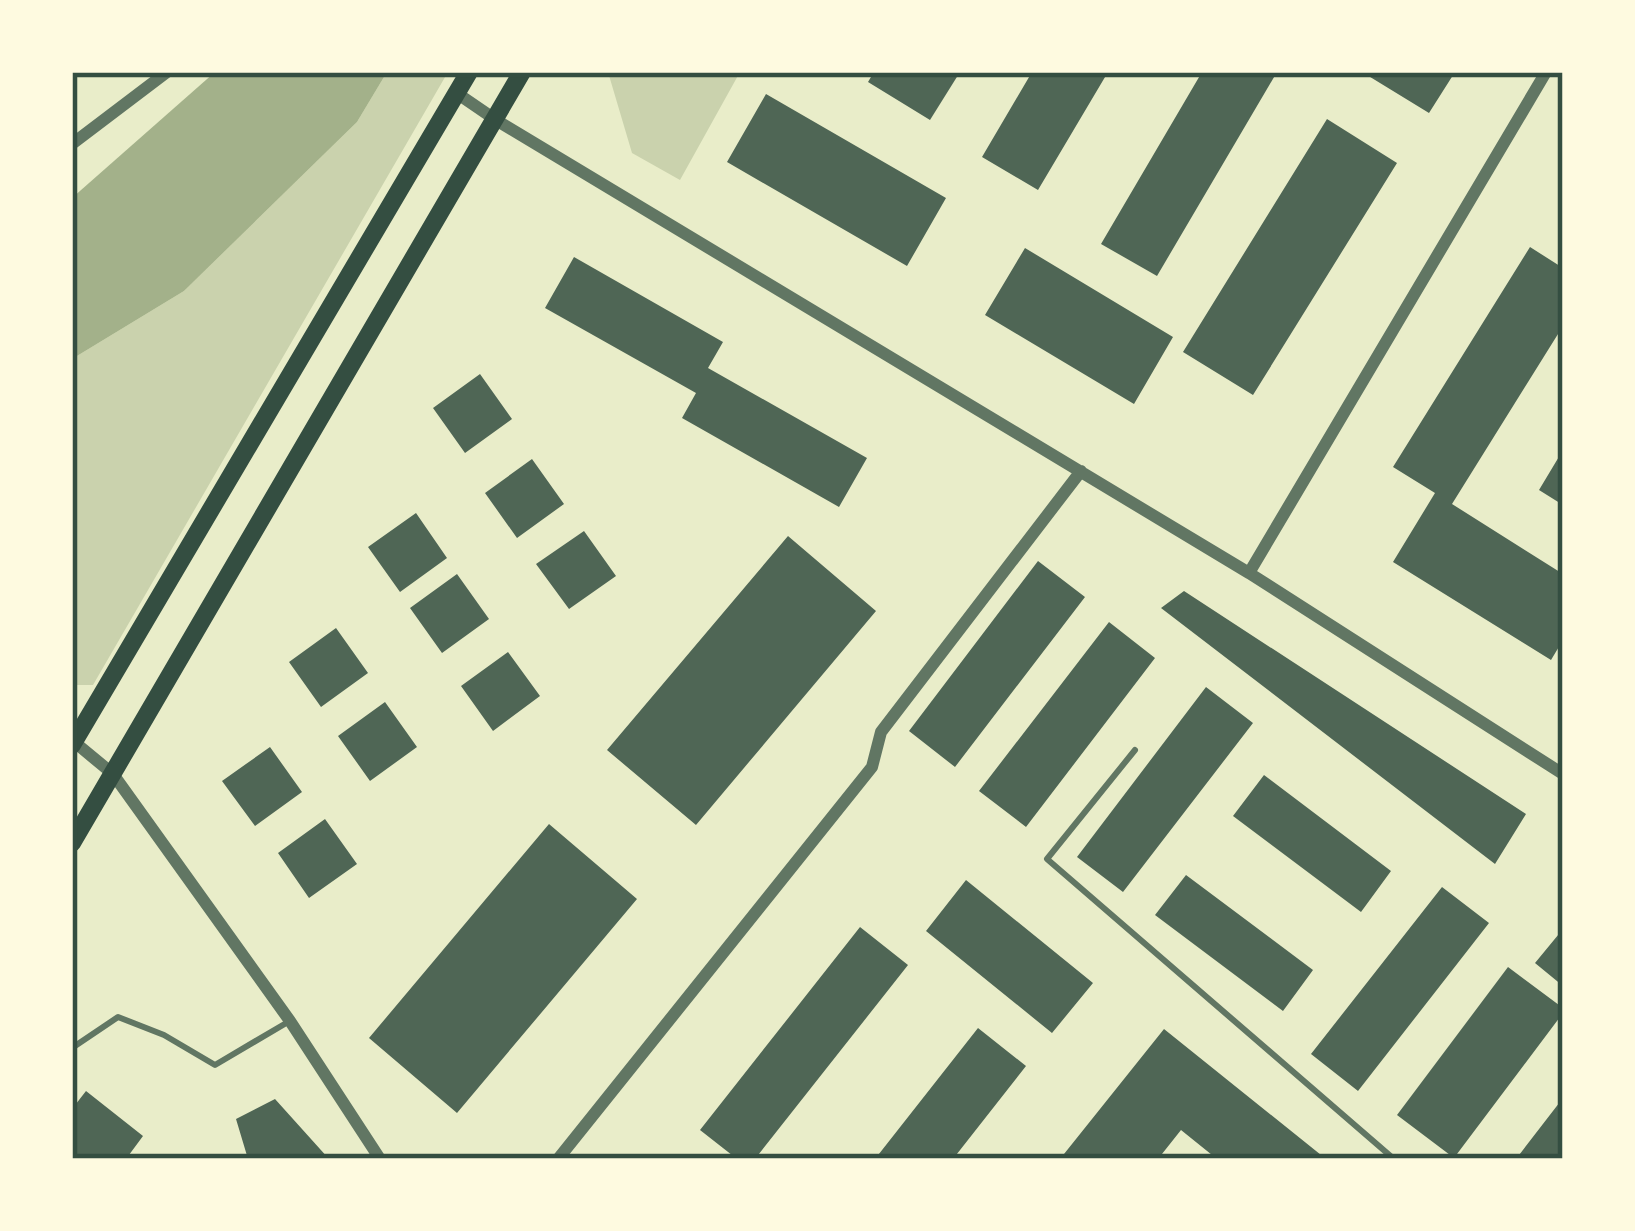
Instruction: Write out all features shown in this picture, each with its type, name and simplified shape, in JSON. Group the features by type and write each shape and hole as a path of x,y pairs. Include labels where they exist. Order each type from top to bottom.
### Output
{"main road":[{"path":"73,742 469,72"},
{"path":"72,843 522,72"}],"street":[{"path":"72,143 167,72"},
{"path":"1249,573 1546,72"},
{"path":"458,94 1249,573 1563,774"},
{"path":"558,1159 872,767 881,732 1081,471"},
{"path":"73,742 113,773 290,1022 380,1159"}],"lane":[{"path":"1136,750 1047,859 1394,1159"},
{"path":"72,1048 118,1017 164,1035 215,1065 290,1022"}],"shaded area":[{"path":"215,72 387,72 357,122 184,291 72,359 72,198"},
{"path":"387,72 448,72 93,685 72,685 72,359 184,291 357,122"},
{"path":"608,72 740,72 680,180 632,153"}],"building":[{"path":"874,72 960,72 930,120 868,82"},
{"path":"1032,72 1108,72 1038,190 982,157"},
{"path":"1202,72 1277,72 1157,276 1101,244"},
{"path":"1362,72 1455,72 1429,113"},
{"path":"766,94 946,198 907,266 727,162"},
{"path":"1327,119 1397,163 1253,395 1183,352"},
{"path":"1530,247 1563,268 1563,326 1452,504 1563,574 1563,640 1551,660 1393,562 1435,493 1393,467"},
{"path":"1025,248 1173,337 1134,404 985,315"},
{"path":"574,257 723,342 708,368 867,458 839,507 682,418 696,393 545,308"},
{"path":"480,374 512,419 465,453 433,408"},
{"path":"1563,450 1563,505 1539,490"},
{"path":"532,459 564,504 517,538 485,493"},
{"path":"416,513 447,558 400,592 368,547"},
{"path":"584,531 616,576 569,609 536,564"},
{"path":"788,536 876,611 696,825 607,750"},
{"path":"1038,561 1085,597 955,767 909,731"},
{"path":"457,574 489,619 442,653 410,608"},
{"path":"1184,591 1526,814 1495,864 1161,608"},
{"path":"1109,622 1155,658 1026,827 979,791"},
{"path":"336,628 368,673 321,707 289,662"},
{"path":"508,652 540,696 493,731 461,686"},
{"path":"1206,687 1253,723 1123,892 1077,857"},
{"path":"385,702 417,747 370,781 338,736"},
{"path":"270,747 302,792 255,826 222,781"},
{"path":"1264,775 1391,871 1361,912 1233,816"},
{"path":"325,819 357,864 309,898 278,853"},
{"path":"549,824 637,899 457,1113 369,1038"},
{"path":"1186,875 1313,970 1283,1011 1155,915"},
{"path":"966,880 1093,983 1052,1033 926,931"},
{"path":"1442,887 1489,923 1358,1091 1311,1054"},
{"path":"860,927 908,965 755,1159 737,1159 700,1130"},
{"path":"1563,929 1563,986 1535,963"},
{"path":"1508,967 1563,1008 1563,1013 1454,1158 1397,1115"},
{"path":"978,1028 1026,1066 953,1159 875,1159"},
{"path":"1164,1029 1326,1159 1217,1159 1181,1130 1158,1159 1060,1159"},
{"path":"86,1091 143,1136 126,1159 72,1159 72,1109"},
{"path":"1563,1098 1563,1159 1516,1159"},
{"path":"275,1099 329,1159 248,1159 236,1119"}]}
